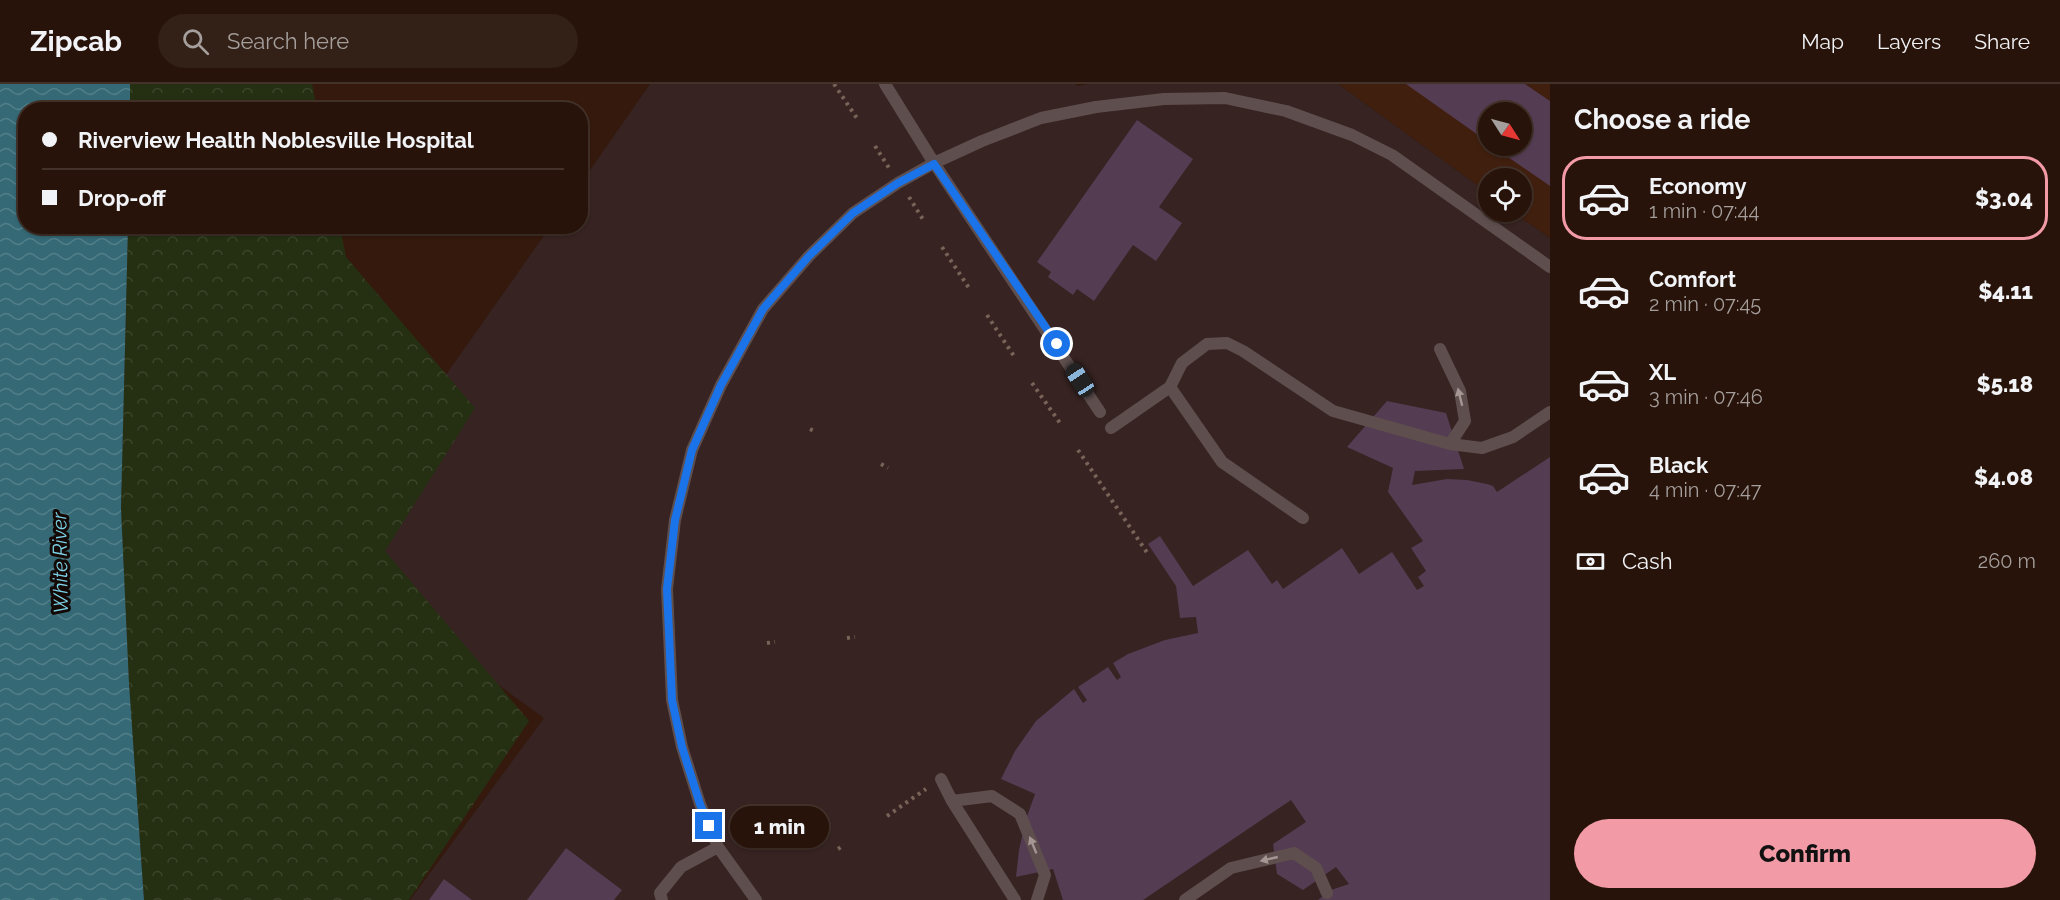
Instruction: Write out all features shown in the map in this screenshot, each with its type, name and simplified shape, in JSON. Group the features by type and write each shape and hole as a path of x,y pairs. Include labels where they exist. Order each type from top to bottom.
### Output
{"lane":[{"path":"885,84 934,164 1100,412"},
{"path":"756,900 718,847 700,804 682,747 672,700 667,589 675,520 692,450 721,385 763,309 809,256 853,213 898,183 934,164 982,141 1041,118 1096,107 1153,100 1225,98 1286,111 1352,135 1392,156 1550,267"},
{"path":"1111,428 1170,387 1182,363 1207,344 1227,343 1243,351 1333,411 1450,444 1482,448 1513,437 1550,412"},
{"path":"1440,349 1460,391 1465,421 1450,444"},
{"path":"1170,387 1222,462 1303,518"},
{"path":"941,779 952,801 1015,900"},
{"path":"952,801 992,796 1020,814 1045,875 1037,900"},
{"path":"661,896 681,867 718,847"},
{"path":"1185,900 1231,868 1294,853 1316,868 1327,893"}],"path":[{"path":"834,84 858,120"},
{"path":"875,146 891,172"},
{"path":"908,197 924,221"},
{"path":"942,247 969,288"},
{"path":"987,315 1014,356"},
{"path":"1032,383 1059,423"},
{"path":"810,429 816,432"},
{"path":"1078,450 1148,554"},
{"path":"881,464 888,468"},
{"path":"847,638 855,637"},
{"path":"767,643 775,642"},
{"path":"887,816 926,789"},
{"path":"838,849 844,845"}],"shaded area":[{"path":"650,84 1075,84 1078,86 1088,84 1338,84 1478,186 1478,222 1527,222 1550,238 1550,900 410,900 544,718 319,555 545,234 588,234 588,173"},
{"path":"1338,84 1550,84 1550,238 1527,222 1532,222 1532,168 1478,168 1478,186"}],"green space":[{"path":"130,84 312,84 316,102 130,102"},
{"path":"128,234 341,234 346,257 475,408 385,551 529,721 409,900 144,900 129,683 121,508"}],"water":[{"name":"White River","path":"0,84 130,84 130,102 18,102 18,234 128,234 121,508 129,683 144,900 0,900"}],"building":[{"path":"1406,84 1525,84 1550,101 1550,186 1532,174 1532,168 1524,168 1506,156 1532,156 1532,102 1478,102 1478,135"},
{"path":"1137,120 1193,159 1159,207 1182,223 1156,261 1133,245 1094,301 1077,289 1073,295 1048,277 1051,272 1037,262"},
{"path":"1387,401 1446,413 1464,469 1415,471 1412,485 1447,479 1467,480 1493,486 1497,492 1550,457 1550,900 1318,900 1331,890 1349,884 1336,867 1303,890 1277,874 1273,844 1306,822 1291,800 1143,900 1063,900 1053,869 1016,877 1026,819 1035,794 1001,779 1015,751 1036,721 1074,689 1083,703 1087,700 1078,687 1108,667 1117,680 1121,677 1113,663 1128,654 1165,640 1198,633 1196,617 1180,618 1176,586 1148,544 1160,536 1193,586 1248,550 1272,584 1277,580 1283,589 1342,548 1359,574 1392,552 1417,590 1424,586 1418,577 1426,571 1411,548 1423,541 1388,492 1393,468 1347,447"},
{"path":"566,848 622,890 614,900 527,900"},
{"path":"444,879 472,900 429,900"}],"route":[{"path":"709,826 682,747 672,700 667,589 675,520 692,450 721,385 763,309 809,256 853,213 898,183 934,164 1057,344"}]}
